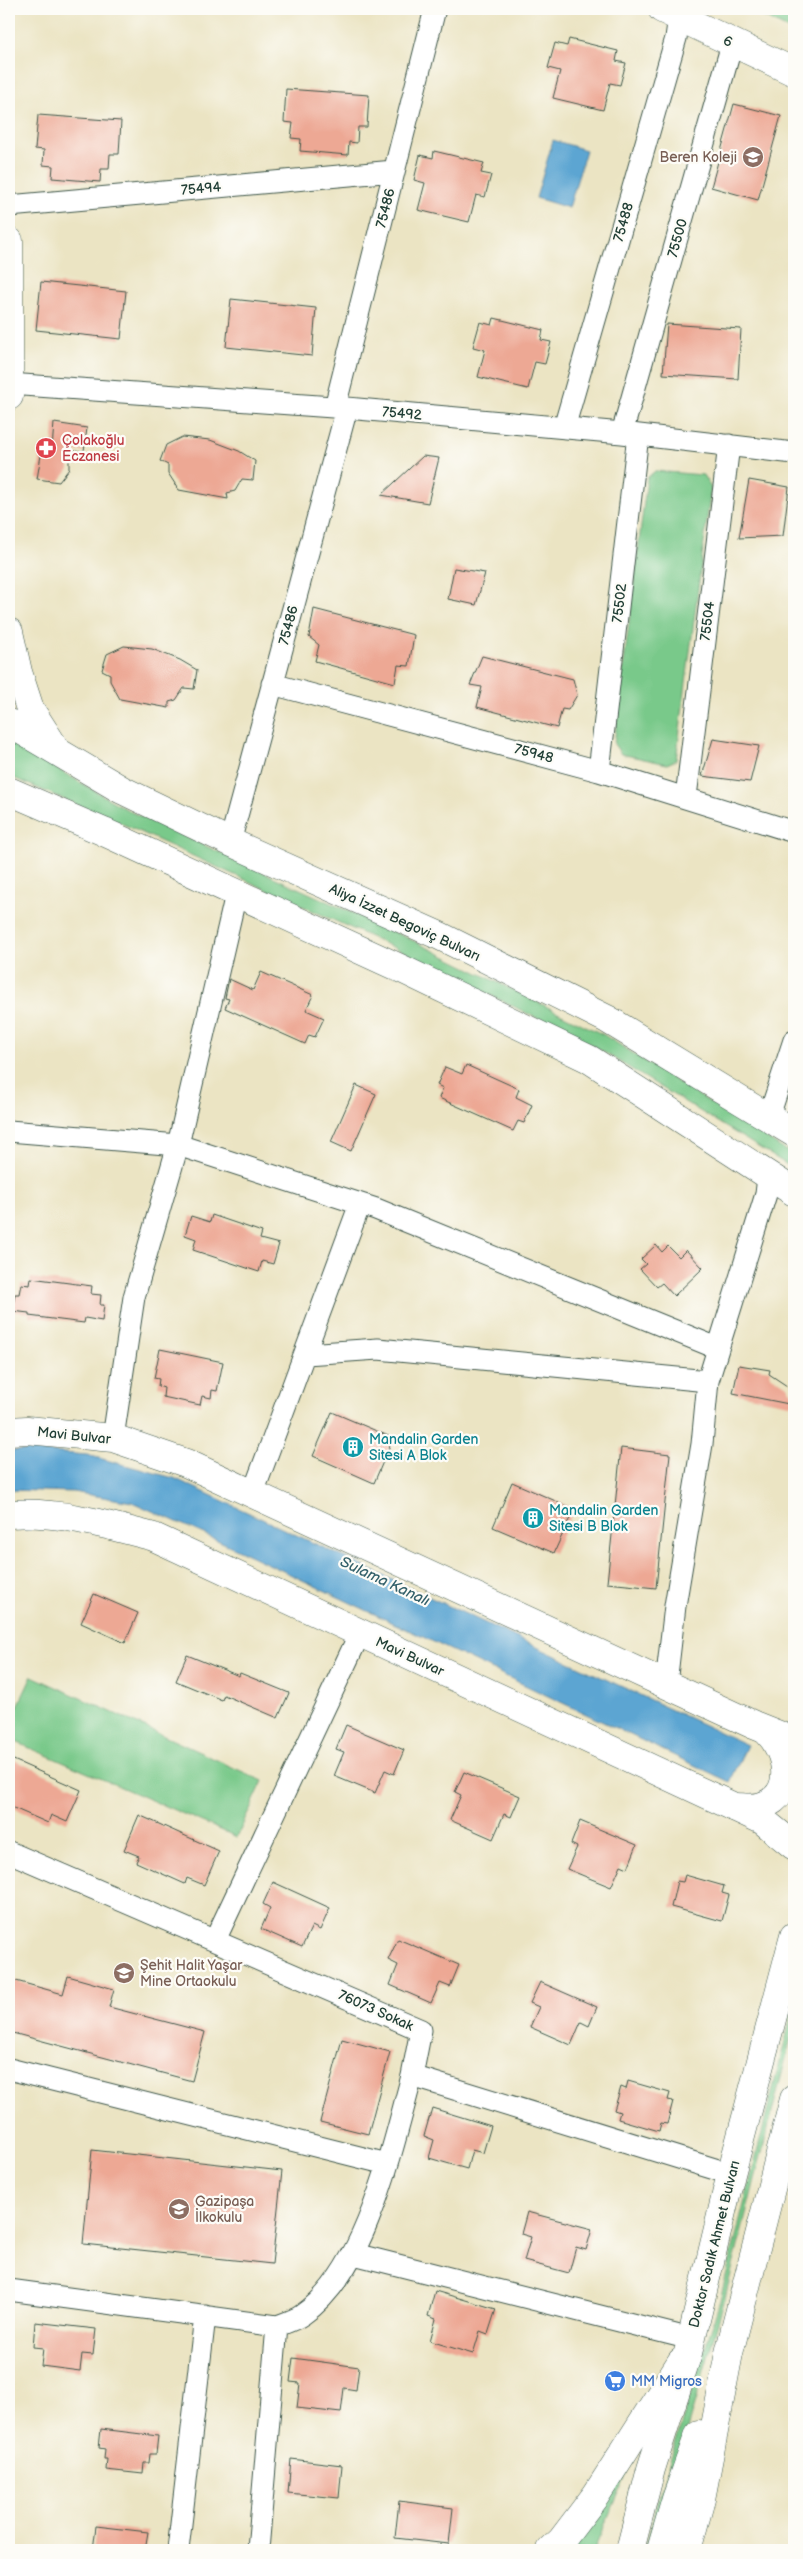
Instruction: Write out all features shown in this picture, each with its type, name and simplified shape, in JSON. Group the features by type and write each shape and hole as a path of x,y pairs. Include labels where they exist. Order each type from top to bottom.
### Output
{"main road":[{"name":"6","path":"673,11 732,44 794,72"},
{"path":"9,240 9,390"},
{"path":"9,632 18,672 30,710 57,752"},
{"name":"Aliya İzzet Begoviç Bulvarı","path":"9,723 122,790 230,842 440,936 607,1019 769,1116 794,1133"},
{"path":"9,791 104,832 404,970 589,1058 768,1177 794,1192"},
{"path":"768,1177 794,1203"},
{"name":"Mavi Bulvar","path":"9,1431 27,1430 113,1438 186,1463 767,1731 794,1741"},
{"name":"Mavi Bulvar","path":"9,1514 37,1512 90,1520 154,1537 762,1820 794,1846"},
{"path":"734,1807 764,1806 779,1794 783,1786 786,1775 784,1755 780,1746 767,1731"},
{"name":"Doktor Sadık Ahmet Bulvarı","path":"630,2550 651,2469 689,2346 731,2174 794,1936"},
{"path":"687,2550 701,2498 729,2353 794,2099"},
{"path":"551,2550 561,2541 596,2495 689,2346"},
{"path":"661,2550 676,2499 729,2353"}],"street":[{"name":"75486","path":"230,842 272,684 341,408 394,171 435,9"},
{"name":"75488","path":"564,428 676,38 673,11"},
{"name":"75500","path":"630,434 732,44"},
{"name":"75494","path":"9,206 394,171"},
{"name":"75492","path":"9,390 341,408 630,434 794,453"},
{"name":"75502","path":"599,771 630,434"},
{"name":"75504","path":"686,797 729,445"},
{"name":"75948","path":"272,684 599,771 794,832"},
{"path":"113,1438 134,1297 178,1145 236,894"},
{"path":"769,1116 794,1040"},
{"path":"9,1131 178,1145 360,1204 717,1348"},
{"path":"666,1684 676,1606 702,1444 708,1380 766,1194 768,1177"},
{"path":"253,1493 360,1204"},
{"path":"306,1354 378,1349 708,1380"},
{"path":"215,1940 360,1633"},
{"name":"76073 Sokak","path":"9,1852 421,2030 412,2076"},
{"path":"9,2069 387,2164"},
{"path":"9,2290 277,2326 300,2316 340,2279 354,2254 387,2164 412,2076 731,2174"},
{"path":"354,2254 689,2346"},
{"path":"178,2550 205,2316"},
{"path":"258,2550 277,2326"}],"green space":[{"path":"748,9 794,9 794,32"},
{"path":"655,471 703,475 711,488 676,760 667,764 621,754 614,744 647,478"},
{"path":"9,741 131,812 416,942 604,1035 794,1156 794,1169 597,1048 410,955 125,825 9,776"},
{"path":"32,1676 263,1781 237,1837 9,1739 9,1725"},
{"path":"794,2005 794,2026 723,2305 652,2550 645,2550 658,2499 719,2304"},
{"path":"638,2447 594,2550 559,2550"}],"water":[{"path":"553,140 586,150 569,208 536,198"},
{"name":"Sulama Kanalı","path":"27,1450 87,1455 174,1478 747,1745 730,1782 226,1544 132,1502 73,1492 9,1490 9,1451"}],"building":[{"path":"569,39 618,51 616,61 626,63 620,85 610,83 603,110 553,98 560,71 548,68 555,43 567,46"},
{"path":"286,89 369,95 367,127 358,127 357,143 349,142 348,155 300,151 301,139 291,138 293,123 284,122"},
{"path":"734,104 781,116 758,200 711,187"},
{"path":"38,115 121,121 119,154 110,154 109,169 101,169 100,182 52,178 53,166 43,165 44,150 35,149"},
{"path":"434,151 484,163 481,173 491,175 485,197 476,195 469,222 418,210 425,183 414,180 420,155 433,158"},
{"path":"41,282 126,291 121,339 36,330"},
{"path":"231,299 316,308 312,356 226,347"},
{"path":"494,318 543,330 541,340 551,342 545,364 535,362 528,389 478,377 485,350 473,347 480,322 492,325"},
{"path":"667,324 741,329 738,379 663,374"},
{"path":"54,423 87,428 84,451 69,451 69,469 59,482 37,479 42,449 52,449"},
{"path":"182,437 210,440 239,451 255,461 253,480 242,479 235,491 227,493 228,499 179,490 168,473 168,465 160,461 166,445"},
{"path":"423,456 439,458 428,503 381,495"},
{"path":"749,480 789,487 783,536 739,538"},
{"path":"454,568 485,573 476,605 448,599"},
{"path":"314,609 414,635 409,666 398,665 395,683 315,661 319,645 309,637"},
{"path":"124,646 152,649 180,660 197,670 194,689 184,688 176,700 169,702 169,708 120,699 110,681 110,674 102,670 107,654"},
{"path":"482,656 573,679 577,695 568,710 562,709 557,728 477,707 482,687 470,685"},
{"path":"713,739 759,746 750,782 702,776"},
{"path":"261,972 313,995 306,1010 324,1018 315,1037 309,1035 305,1044 225,1008 229,999 225,998 229,979 253,990"},
{"path":"466,1065 519,1089 516,1097 532,1105 524,1123 518,1121 513,1131 439,1098 443,1088 437,1085 445,1067 462,1074"},
{"path":"356,1085 376,1094 351,1151 331,1142"},
{"path":"212,1215 262,1232 260,1239 279,1244 273,1264 262,1261 259,1272 193,1250 196,1239 185,1235 191,1216 210,1222"},
{"path":"656,1245 662,1252 668,1246 679,1257 686,1250 703,1268 674,1296 662,1283 657,1287 640,1269 646,1264 641,1259"},
{"path":"31,1278 92,1286 91,1294 101,1295 100,1305 104,1305 102,1321 85,1318 84,1323 29,1316 29,1313 12,1311 15,1294 19,1294 21,1284 30,1285"},
{"path":"160,1349 223,1362 217,1391 212,1390 211,1398 202,1396 200,1405 163,1397 164,1388 158,1386 159,1379 154,1378"},
{"path":"739,1365 770,1370 769,1374 787,1386 794,1395 794,1405 733,1393"},
{"name":"Mandalin Garden Sitesi A Blok","path":"332,1412 393,1438 374,1483 313,1456"},
{"path":"621,1448 670,1454 656,1588 607,1583"},
{"name":"Mandalin Garden Sitesi B Blok","path":"512,1482 574,1509 554,1553 493,1527"},
{"path":"94,1594 138,1613 125,1643 81,1623"},
{"path":"187,1655 239,1676 240,1673 289,1693 278,1718 224,1695 222,1700 176,1681"},
{"path":"346,1725 404,1750 394,1774 385,1770 375,1793 334,1776 344,1752 336,1749"},
{"path":"9,1758 81,1790 67,1822 51,1815 48,1823 9,1806"},
{"path":"464,1772 520,1796 511,1817 504,1814 493,1839 450,1820 461,1795 455,1792"},
{"path":"139,1815 219,1851 204,1885 187,1878 185,1884 136,1862 139,1856 124,1850"},
{"path":"580,1821 637,1845 628,1868 621,1865 611,1887 567,1869 577,1847 571,1844"},
{"path":"685,1875 724,1886 722,1893 729,1895 722,1921 671,1907 677,1881 683,1882"},
{"path":"273,1882 330,1908 320,1930 312,1926 302,1947 261,1929 270,1908 263,1904"},
{"path":"398,1939 459,1965 450,1987 440,1983 431,2003 390,1985 398,1965 388,1960"},
{"path":"68,1976 114,1989 109,2007 205,2032 192,2081 9,2032 9,1979 63,1994"},
{"path":"540,1982 597,2007 589,2026 581,2022 571,2045 530,2027 539,2007 530,2003"},
{"path":"342,2039 390,2052 368,2134 320,2122"},
{"path":"628,2081 670,2093 668,2100 673,2101 667,2124 661,2123 659,2131 618,2119 620,2112 614,2110 621,2087 626,2089"},
{"path":"432,2108 491,2126 483,2153 472,2150 467,2169 429,2158 434,2140 424,2136"},
{"path":"92,2150 282,2171 272,2264 83,2244"},
{"path":"527,2212 592,2229 586,2250 576,2247 569,2273 524,2261 531,2237 521,2234"},
{"path":"435,2291 496,2309 488,2334 480,2331 473,2354 430,2341 436,2319 428,2316"},
{"path":"35,2322 96,2329 93,2355 82,2354 80,2371 41,2366 43,2348 33,2347"},
{"path":"293,2358 359,2367 356,2390 344,2388 341,2413 297,2408 300,2383 290,2382"},
{"path":"101,2429 158,2436 156,2454 150,2454 149,2463 144,2463 143,2474 106,2470 107,2459 104,2459 105,2449 99,2448"},
{"path":"291,2459 342,2465 339,2498 288,2493"},
{"path":"399,2501 453,2508 449,2544 395,2538"},
{"path":"96,2526 148,2532 145,2550 93,2550"}],"place":[{"name":"Beren Koleji","path":"753,157"},
{"name":"Çolakoğlu Eczanesi","path":"46,448"},
{"name":"Mandalin Garden Sitesi A Blok","path":"353,1447"},
{"name":"Mandalin Garden Sitesi B Blok","path":"533,1518"},
{"name":"Şehit Halit Yaşar Mine Ortaokulu","path":"124,1973"},
{"name":"Gazipaşa İlkokulu","path":"179,2209"},
{"name":"MM Migros","path":"615,2381"}]}
